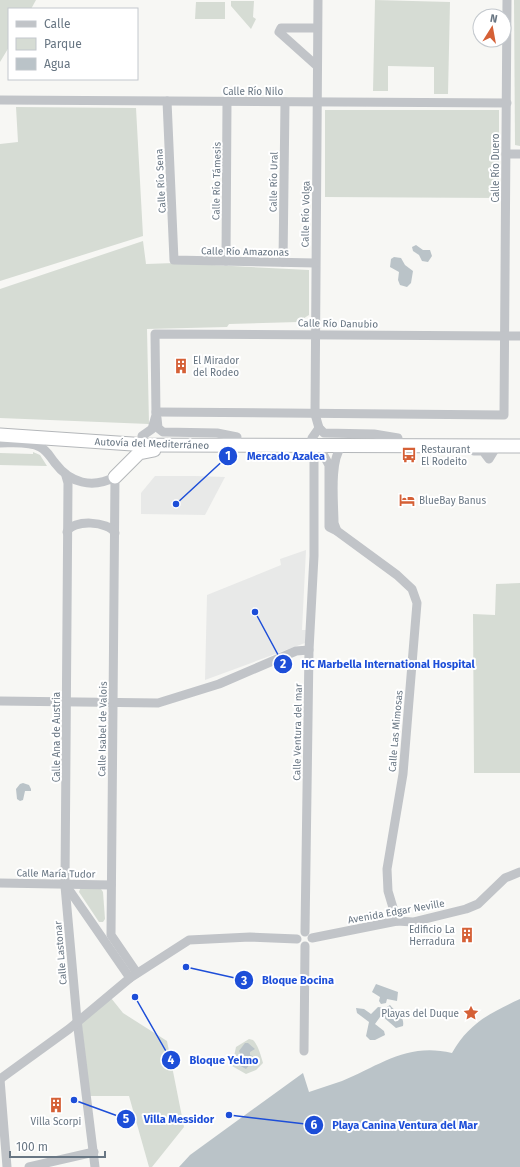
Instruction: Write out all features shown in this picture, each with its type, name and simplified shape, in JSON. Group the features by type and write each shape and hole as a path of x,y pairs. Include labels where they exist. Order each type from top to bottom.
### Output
{"highway":[{"name":"Autovía del Mediterráneo","path":"0,427 142,436 237,437 316,433 398,438 520,437"},
{"name":"Autovía del Mediterráneo","path":"0,435 147,445 194,446 520,446"},
{"path":"115,477 123,471 134,456 142,452 178,450 194,446"}],"street":[{"name":"Calle Río Volga","path":"316,433 315,263 318,0"},
{"name":"Calle Río Duero","path":"315,414 504,415 506,336 507,0"},
{"path":"317,28 281,28 279,32 317,66"},
{"name":"Calle Río Nilo","path":"0,100 507,103"},
{"name":"Calle Río Sena","path":"167,101 174,260"},
{"name":"Calle Río Támesis","path":"226,261 227,101"},
{"name":"Calle Río Ural","path":"283,262 285,102"},
{"path":"506,154 520,154"},
{"name":"Calle Río Amazonas","path":"174,260 315,263"},
{"name":"Calle Río Danubio","path":"156,414 155,334 520,336"},
{"path":"156,414 315,414"},
{"path":"142,436 152,429 156,414"},
{"path":"156,414 158,428 162,432 217,433 237,437"},
{"path":"0,443 39,446 48,453 66,476 78,481 92,484 105,482 115,477"},
{"name":"Calle Las Mimosas","path":"290,446 300,450 323,454 329,465 331,475 331,508 337,531 397,575 412,589 417,603 403,774 387,869 388,891 398,921"},
{"name":"Calle Las Mimosas","path":"331,475 336,456 342,446"},
{"name":"Calle Ventura del mar","path":"309,935 309,650 314,556 314,461"},
{"path":"314,476 331,475"},
{"name":"Calle Ana de Austria","path":"65,884 67,701 66,476"},
{"name":"Calle Isabel de Valois","path":"107,937 111,885 115,477"},
{"path":"67,532 70,526 76,524 103,524 110,527 115,533"},
{"path":"0,701 158,703 219,684 296,651 309,650"},
{"name":"Avenida Edgar Neville","path":"309,935 398,921 414,922 466,909 478,904 505,878 520,872"},
{"name":"Calle María Tudor","path":"0,883 111,885"},
{"path":"65,884 107,937 133,976"},
{"name":"Calle Lastonar","path":"65,884 77,1020 95,1167"},
{"path":"297,939 301,933 309,935 311,943 305,946"},
{"path":"7,1167 0,1079 69,1029 77,1020 133,976 185,942 195,939 297,939"},
{"path":"297,939 301,945 305,946"},
{"path":"304,1051 305,946"},
{"path":"29,1167 94,1152"}],"shaded area":[{"path":"155,476 225,477 205,515 141,514 141,493"},
{"path":"306,550 302,630 306,630 305,643 205,680 207,595 281,565 280,559"}],"green space":[{"path":"0,0 36,0 32,8 8,8 8,49 0,62"},
{"path":"375,0 450,2 448,94 434,94 434,67 388,66 388,91 373,91"},
{"path":"514,0 520,0 520,146 515,145"},
{"path":"231,1 254,1 253,17 256,19 251,29 231,6"},
{"path":"196,2 225,2 225,19 195,19"},
{"path":"16,107 136,108 143,236 0,281 0,144 18,142"},
{"path":"325,110 499,110 499,198 325,197"},
{"path":"143,241 146,264 174,263 309,270 309,315 298,322 229,324 227,327 147,329 149,424 0,418 0,289"},
{"path":"33,452 40,455 47,466 0,465 0,453 33,454"},
{"path":"520,583 520,773 474,773 473,614 495,615 496,584"},
{"path":"80,889 101,889 103,892 105,919 103,922 99,922 79,892"},
{"path":"111,998 123,1013 167,1041 184,1127 152,1167 149,1167 129,1096 90,1096 81,1020"},
{"path":"249,1039 253,1040 256,1045 263,1063 256,1070 246,1074 232,1066 236,1047"}],"water":[{"path":"416,245 423,250 430,250 432,256 428,262 422,261 419,255 413,251 412,247"},
{"path":"394,257 401,258 405,265 413,271 411,283 407,287 400,285 398,280 399,272 390,267 391,259"},
{"path":"23,783 29,785 31,791 25,791 23,800 20,801 17,799 16,789"},
{"path":"376,984 398,992 397,1001 387,999 386,1003 381,1004 379,1001 380,997 372,992"},
{"path":"520,999 520,1167 179,1167 190,1155 303,1073 309,1092 342,1081 382,1062 408,1053 422,1050 436,1050 452,1053 473,1026 490,1014"},
{"path":"390,1005 403,1019 403,1026 396,1028 382,1016 375,1024 384,1031 385,1035 375,1040 370,1040 366,1036 369,1022 357,1013 356,1008 364,1009 371,1014 378,1007 385,1008"},
{"path":"245,1043 248,1043 255,1049 250,1052 250,1055 255,1057 259,1062 254,1065 251,1063 246,1069 237,1064 239,1058 246,1056 241,1055 239,1051"}],"place":[{"name":"El Mirador del Rodeo","path":"181,366"},
{"name":"Restaurant El Rodeito","path":"409,455"},
{"name":"BlueBay Banus","path":"407,500"},
{"name":"Mercado Azalea","path":"176,504"},
{"name":"HC Marbella International Hospital","path":"255,612"},
{"name":"Edificio La Herradura","path":"467,935"},
{"name":"Bloque Bocina","path":"186,967"},
{"name":"Bloque Yelmo","path":"135,997"},
{"name":"Playas del Duque","path":"471,1013"},
{"name":"Villa Messidor","path":"74,1100"},
{"name":"Villa Scorpi","path":"56,1105"},
{"name":"Playa Canina Ventura del Mar","path":"229,1115"}]}
